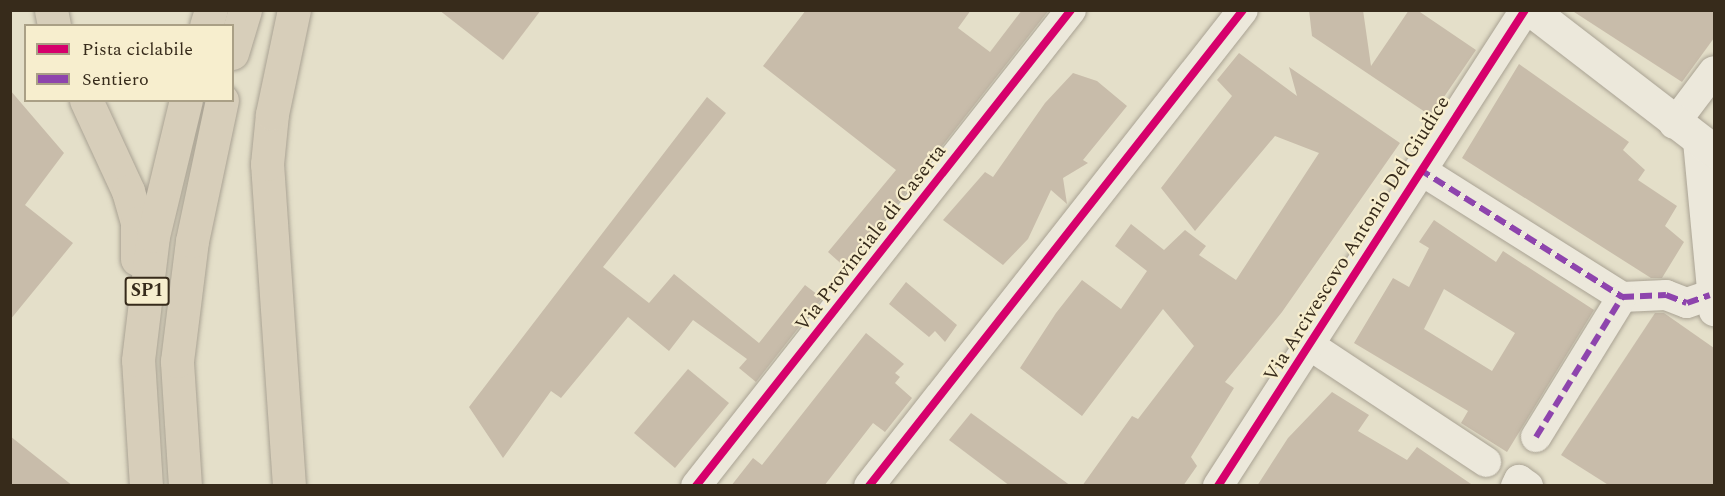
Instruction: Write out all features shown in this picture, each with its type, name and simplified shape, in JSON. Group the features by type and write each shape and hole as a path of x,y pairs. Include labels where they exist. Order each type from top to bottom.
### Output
{"highway":[{"path":"234,46 245,10"},
{"path":"289,486 267,164 272,114 294,10"},
{"path":"87,102 106,137 137,223 144,312"},
{"name":"SP1","path":"146,486 138,360 153,236 186,102"},
{"name":"SP1","path":"185,486 177,361 192,241 222,102"}],"main road":[{"path":"1531,10 1695,138"}],"street":[{"name":"Via Provinciale di Caserta","path":"696,486 1071,10"},
{"path":"869,486 1243,10"},
{"name":"Via Arcivescovo Antonio Del Giudice","path":"1218,486 1311,346 1419,169 1525,10"},
{"path":"1536,437 1622,297 1666,295 1687,303 1712,303 1695,138 1714,70"},
{"name":"Via Arcivescovo Antonio Del Giudice","path":"1419,169 1622,297"},
{"path":"1311,346 1486,462"},
{"path":"1516,486 1519,480 1528,486"}],"building":[{"path":"439,10 541,10 503,60"},
{"path":"806,10 971,10 958,28 990,52 1022,10 1049,10 846,268 828,252 896,170 763,66"},
{"path":"1309,10 1363,10 1371,66 1409,10 1417,10 1476,50 1431,116 1312,36"},
{"path":"1571,10 1714,10 1714,38 1682,82"},
{"path":"1239,53 1297,96 1289,67 1400,143 1282,312 1225,382 1234,388 1191,457 1197,466 1183,486 1082,486 1132,416 1138,419 1194,346 1163,309 1082,416 1020,368 1056,313 1082,280 1121,309 1147,271 1115,246 1131,224 1164,250 1185,230 1206,246 1199,255 1236,280 1319,153 1275,136 1195,231 1161,188 1232,96 1217,80"},
{"path":"1519,64 1629,142 1623,150 1645,170 1638,180 1677,206 1665,226 1684,242 1662,278 1651,278 1462,158"},
{"path":"1073,73 1097,81 1127,106 1083,160 1088,163 1063,178 1067,204 1051,190 1028,239 1003,265 943,220 985,172 993,177 1045,103"},
{"path":"10,90 64,153 25,205 73,243 10,320"},
{"path":"707,97 726,113 603,267 649,303 674,274 759,343 805,285 822,298 756,382 739,368 747,359 693,320 669,351 628,317 561,398 551,391 503,458 469,407"},
{"path":"1434,220 1496,262 1503,251 1594,310 1507,452 1461,423 1468,411 1354,343 1393,278 1409,287 1429,248 1419,242","holes":["1444,289 1515,333 1492,371 1424,329"]},
{"path":"906,282 957,325 945,342 935,331 929,337 889,304"},
{"path":"1655,313 1664,313 1714,348 1714,486 1610,486 1561,455"},
{"path":"866,333 904,364 895,373 900,377 895,383 912,398 885,432 873,423 824,486 731,486 753,458 762,465"},
{"path":"688,369 729,403 675,468 634,433"},
{"path":"1332,392 1369,415 1358,431 1407,460 1417,447 1474,486 1257,486 1288,438"},
{"path":"971,413 1071,486 1010,486 949,440"},
{"path":"10,436 73,486 10,486"}],"marked path":[{"path":"1419,169 1622,297 1666,295 1687,303 1710,295"},
{"path":"1536,437 1622,297"}],"cycle path":[{"path":"696,486 1071,10"},
{"path":"869,486 1243,10"},
{"path":"1218,486 1525,10"}]}
